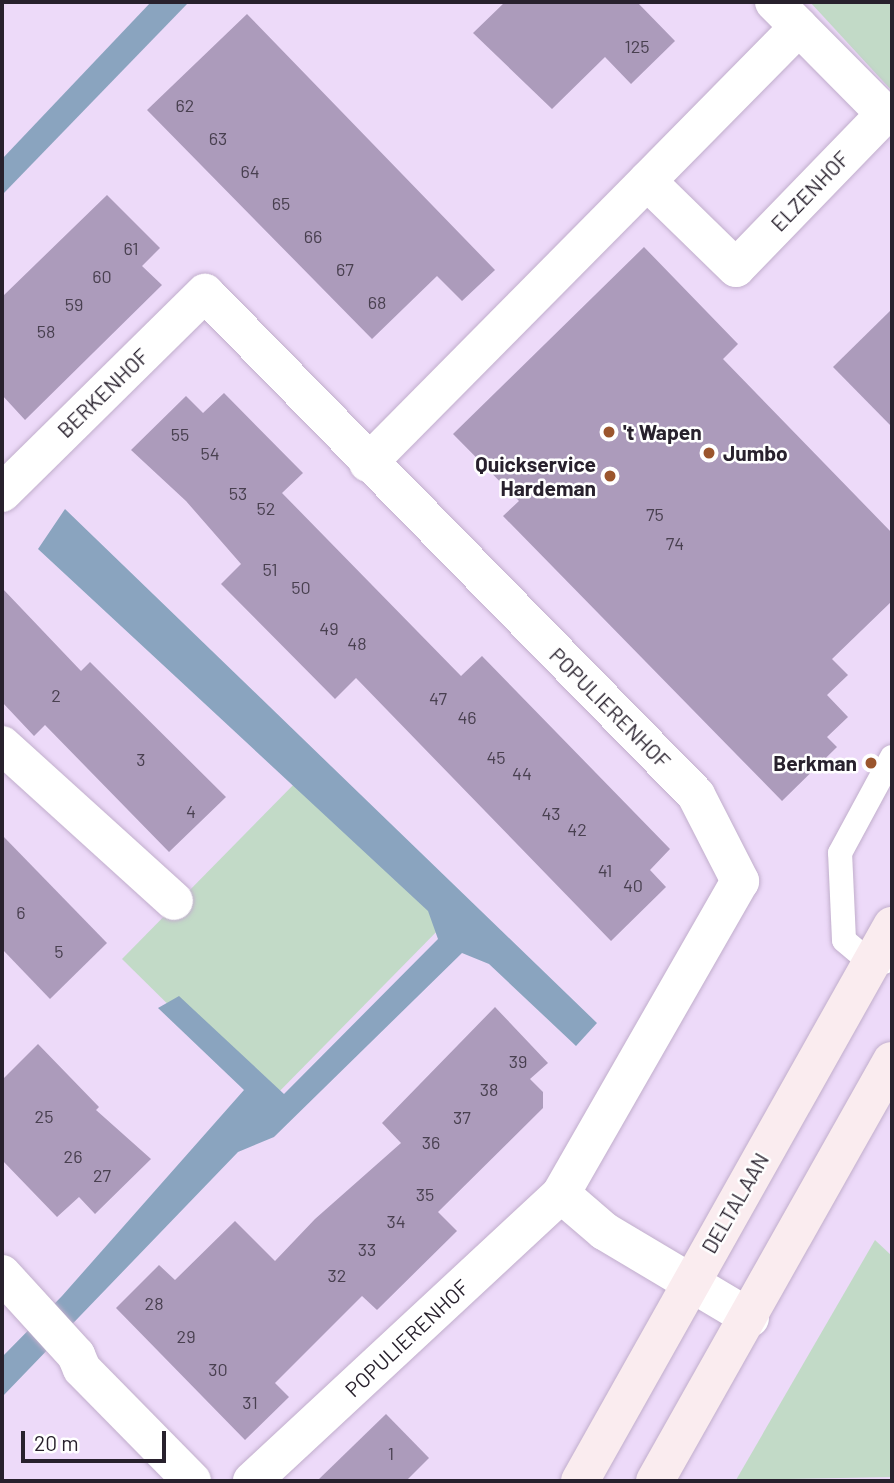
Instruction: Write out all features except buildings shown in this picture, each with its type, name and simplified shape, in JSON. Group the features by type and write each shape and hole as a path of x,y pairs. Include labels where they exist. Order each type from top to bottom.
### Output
{"street":[{"name":"ELZENHOF","path":"368,463 647,181 786,14 885,114 736,268 647,181"},
{"name":"POPULIERENHOF","path":"205,293 368,463 696,795 740,881 561,1194 252,1481"},
{"name":"BERKENHOF","path":"2,493 205,293"},
{"path":"2,746 174,901"},
{"name":"DELTALAAN","path":"580,1481 690,1283 882,962 892,926"},
{"path":"655,1481 750,1318 892,1061"},
{"path":"561,1194 604,1231 750,1318"},
{"path":"13,1288 76,1355 82,1369 192,1481"}],"lane":[{"path":"882,962 844,940 841,853 892,757"}],"green space":[{"path":"810,2 892,2 892,91"},
{"path":"303,775 449,919 268,1103 122,959"},
{"path":"875,1240 892,1256 892,1477 736,1480"}],"water":[{"path":"151,2 189,2 2,195 2,159"},
{"path":"65,509 597,1023 576,1046 489,964 462,953 274,1137 238,1152 2,1397 2,1357 62,1296 244,1090 158,1008 179,996 284,1094 438,939 428,911 38,549"}],"place":[{"name":"'t Wapen","path":"609,432"},
{"name":"Jumbo","path":"709,453"},
{"name":"Quickservice Hardeman","path":"610,476"},
{"name":"Berkman","path":"871,763"}]}
